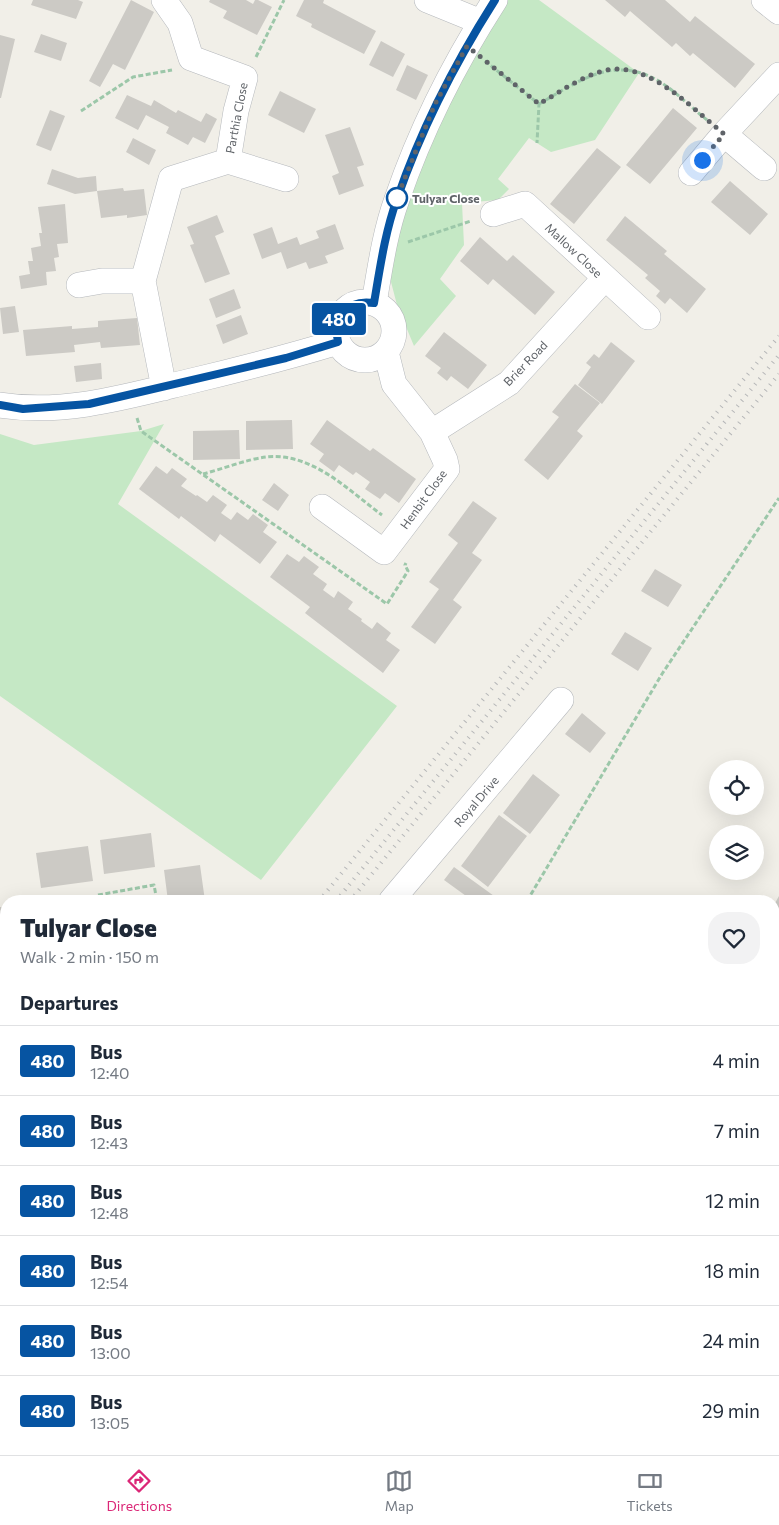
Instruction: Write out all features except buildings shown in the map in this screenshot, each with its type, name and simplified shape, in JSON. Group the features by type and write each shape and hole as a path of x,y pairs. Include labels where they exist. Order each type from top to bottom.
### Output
{"street":[{"path":"164,0 180,23 192,58"},
{"path":"427,0 481,22"},
{"path":"374,303 383,251 396,200 435,104 495,0"},
{"path":"764,0 779,12"},
{"name":"Parthia Close","path":"192,58 245,78 236,111 228,161"},
{"path":"691,173 724,134 779,75"},
{"path":"724,134 764,168"},
{"name":"Parthia Close","path":"164,388 143,281 171,179 228,161 286,179"},
{"name":"Mallow Close","path":"493,214 525,204 604,279 648,317"},
{"name":"Brier Road","path":"432,432 509,383 604,279"},
{"path":"79,285 102,281 143,281"},
{"path":"358,303 374,303 390,315 394,328 394,338 386,352 377,358 368,361 360,360 346,354 338,342 337,322 348,307 358,303"},
{"path":"0,405 23,409 89,404 286,358 338,342"},
{"name":"Henbit Close","path":"322,507 384,552 447,469 445,460 432,432 394,384 386,352"},
{"name":"Royal Drive","path":"396,895 561,700"}],"path":[{"path":"245,78 284,0"},
{"path":"467,46 539,104"},
{"path":"81,112 132,77 170,71 192,58"},
{"path":"539,104 582,79 618,69 639,73 661,83 724,134"},
{"path":"536,143 539,104"},
{"path":"383,251 493,214"},
{"path":"203,474 266,457 296,458 316,466 386,518"},
{"path":"531,895 662,674 779,498"},
{"path":"98,895 154,885 156,895"}],"green space":[{"path":"496,0 539,0 639,73 595,140 551,152 529,138 498,179 509,189 498,200 462,203 464,245 440,279 456,296 414,346 397,305 383,251"},
{"path":"164,424 118,504 397,706 261,880 0,696 0,434 34,445 141,431"}],"railway":[{"path":"324,895 779,336"},
{"path":"341,895 779,355"},
{"path":"355,895 779,374"}],"bus line":[{"name":"480","path":"0,405 23,409 89,404 130,396 286,358 338,342 337,322 348,307 358,303 374,303 383,251 396,200 435,104 495,0"}],"place":[{"name":"Tulyar Close","path":"397,198"}],"route":[{"path":"397,198 396,200 435,104 467,46 539,104 582,79 618,69 639,73 661,83 724,134 702,160"}]}
